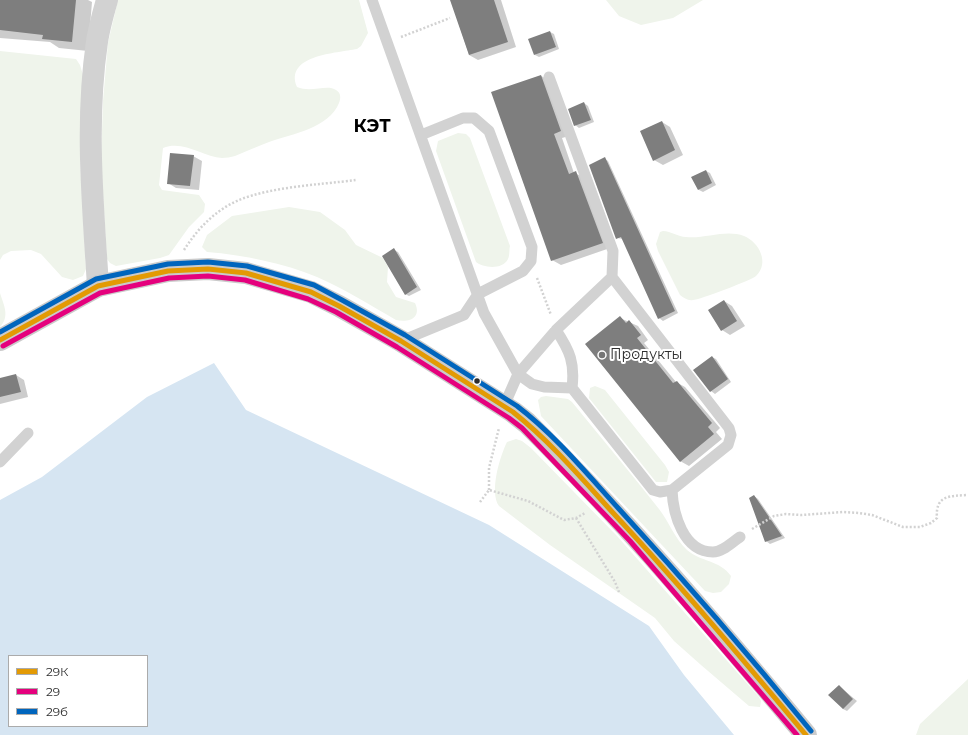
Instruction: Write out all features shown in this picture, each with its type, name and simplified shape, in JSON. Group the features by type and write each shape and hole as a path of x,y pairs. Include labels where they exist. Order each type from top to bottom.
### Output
{"main road":[{"path":"0,340 98,286 168,271 208,269 246,273 266,277 311,292 402,342 504,406 527,423 600,498 737,652 806,735"}],"street":[{"path":"98,286 90,160 92,101 97,41 107,0"}],"lane":[{"path":"372,0 484,313 518,374 532,384 544,387 572,388"},
{"path":"549,77 613,251 612,277 729,428 731,435 728,445 672,490 660,492 653,490 572,388 574,375 572,359 556,330"},
{"path":"402,342 464,315 478,294 523,271 531,261 532,247 489,131 474,118 462,118 421,135"},
{"path":"504,406 518,374 556,330 612,277"},
{"path":"0,462 28,433"},
{"path":"672,490 676,518 690,542 706,551 714,552 724,548 740,537"}],"path":[{"path":"387,43 450,18"},
{"path":"168,271 197,230 225,207 251,196 281,190 356,180"},
{"path":"531,261 556,330"},
{"path":"480,502 489,490 489,468 504,406"},
{"path":"489,490 528,501 564,520 576,518 585,513 600,498"},
{"path":"740,537 774,516 786,514 802,516 843,512 859,513 872,515 903,527 920,527 931,523 936,518 936,508 938,502 945,498 968,496"},
{"path":"576,518 615,582 619,592"}],"shaded area":[{"path":"118,0 359,0 368,33 361,46 357,49 326,54 305,62 298,68 295,76 297,87 302,89 332,88 340,94 340,101 334,112 319,124 299,133 269,142 235,156 222,158 186,147 171,146 163,148 159,185 162,190 199,195 205,204 204,212 189,227 169,255 116,266 110,263 107,259 101,161 103,101 108,43"},
{"path":"606,0 703,0 673,18 641,25 619,16"},
{"path":"0,51 76,59 80,65 83,75 80,161 86,269 83,276 73,280 62,277 41,254 31,250 11,251 3,255 0,260"},
{"path":"458,133 466,134 470,138 510,246 508,259 502,265 488,267 476,262 436,151 438,141"},
{"path":"289,207 320,212 345,230 356,245 383,258 388,267 387,282 396,297 415,303 417,312 415,316 410,320 396,320 338,287 304,272 263,260 207,252 202,247 207,235 232,216"},
{"path":"663,231 686,237 701,237 730,233 744,236 754,243 761,253 762,265 760,271 756,276 725,290 697,299 686,299 680,295 658,251 656,244 660,232"},
{"path":"0,293 5,311 5,319 0,327"},
{"path":"595,386 605,390 665,465 669,472 667,482 656,482 589,398 590,388"},
{"path":"546,396 568,399 572,402 659,509 683,546 692,554 716,564 727,571 731,576 729,584 721,592 713,593 705,591 541,416 538,400 541,397"},
{"path":"516,439 522,441 531,448 617,536 759,697 761,701 760,707 749,706 674,641 655,618 550,545 499,506 496,500 495,483 501,456 507,442"},
{"path":"968,679 968,735 916,735 920,724"}],"water":[{"path":"214,363 246,410 489,525 649,626 684,675 734,735 0,735 0,500 42,477 147,397"}],"building":[{"path":"0,0 76,0 72,42 42,39 43,35 0,30"},
{"path":"450,0 494,0 508,42 469,55"},
{"path":"550,31 556,47 534,55 528,39"},
{"path":"541,75 561,131 554,134 569,174 576,171 603,243 551,261 491,92"},
{"path":"584,102 591,120 574,126 568,109"},
{"path":"662,121 675,150 653,161 640,131"},
{"path":"170,153 194,155 190,186 167,184"},
{"path":"605,157 675,311 658,319 621,237 616,239 589,165"},
{"path":"706,170 712,183 698,190 691,177"},
{"path":"394,248 417,287 405,295 382,256"},
{"path":"724,300 737,321 721,331 708,310"},
{"path":"620,316 626,323 629,320 641,335 637,338 673,383 677,381 712,423 708,427 714,434 680,462 585,344"},
{"path":"712,356 728,379 710,392 693,370"},
{"path":"16,374 21,392 0,397 0,378"},
{"path":"754,495 782,536 765,542 749,498"},
{"path":"839,685 853,699 843,709 828,695"}],"transit line":[{"name":"29б","path":"0,332 96,279 168,264 208,262 247,266 314,285 405,335 517,406 531,417 558,442 644,536 740,646 811,731"},
{"name":"29К","path":"0,340 98,286 168,271 208,269 246,273 311,292 401,341 513,412 527,424 566,462 664,569 806,735"},
{"name":"29","path":"3,346 100,293 169,278 208,276 245,280 308,299 336,312 397,347 509,418 522,428 630,541 797,735"}],"place":[{"name":"Продукты","path":"602,355"}],"district":[{"name":"КЭТ","path":"372,127"}]}
